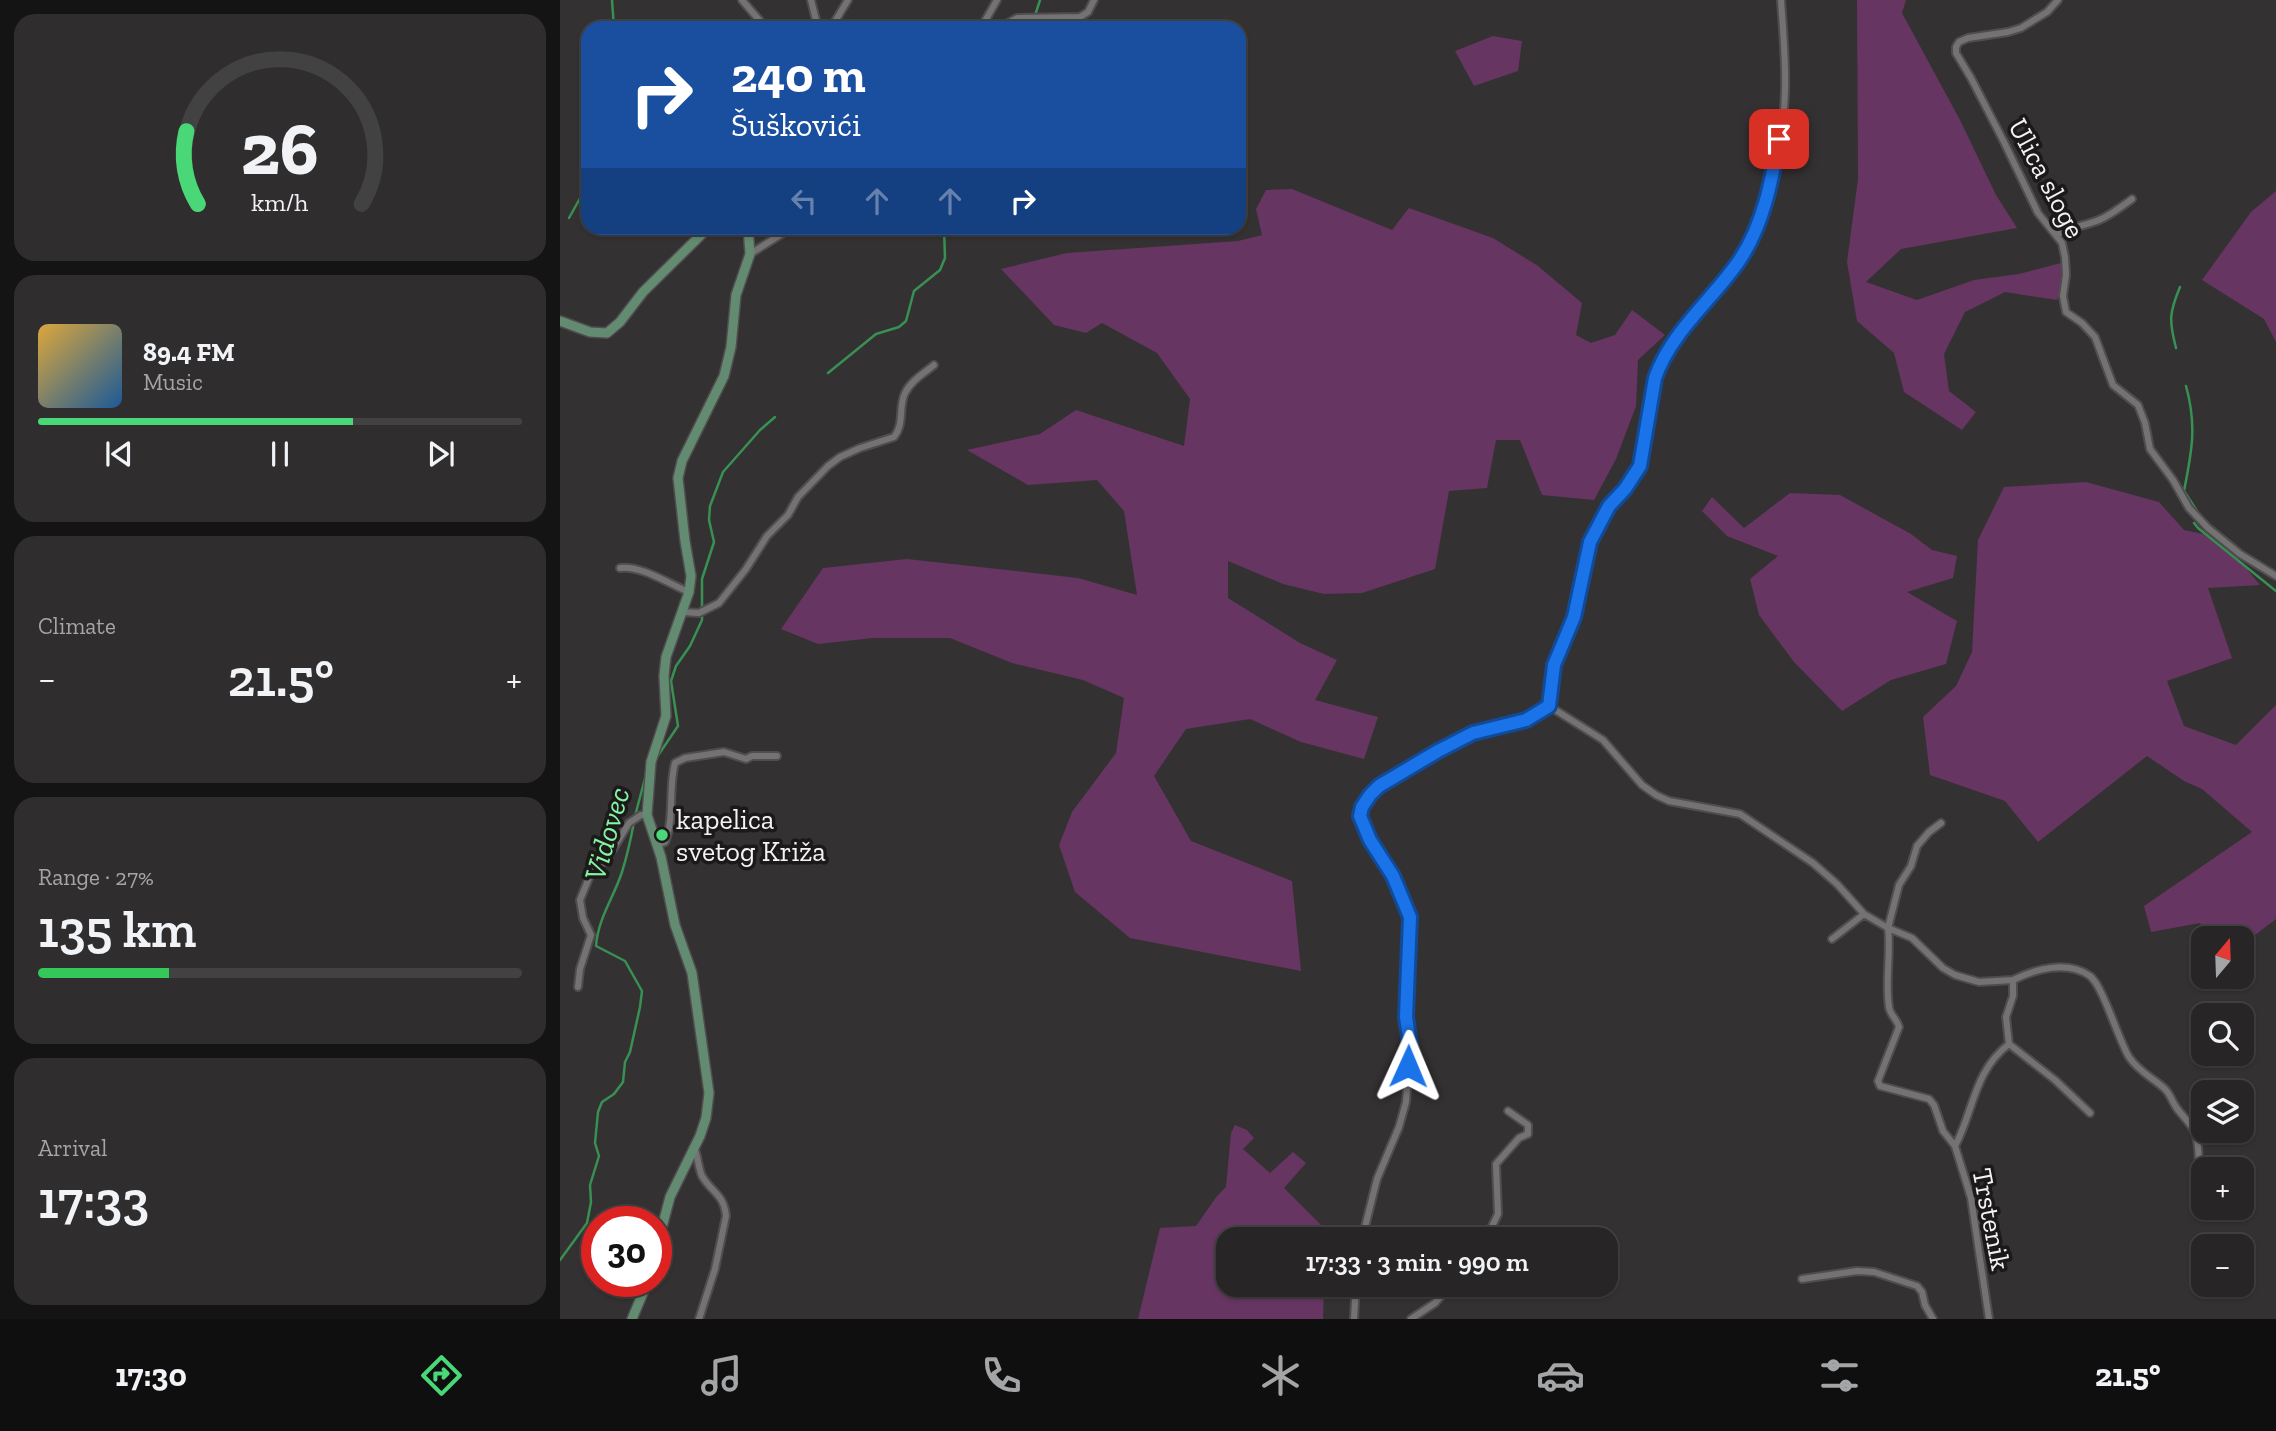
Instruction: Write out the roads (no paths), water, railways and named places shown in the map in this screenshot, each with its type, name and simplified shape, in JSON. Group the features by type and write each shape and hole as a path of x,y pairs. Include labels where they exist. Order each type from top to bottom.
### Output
{"street":[{"path":"742,0 760,21"},
{"path":"810,0 816,21"},
{"path":"835,21 848,0"},
{"path":"985,21 997,0"},
{"path":"1012,21 1034,16 1080,17 1088,12 1094,0"},
{"path":"1549,706 1554,665 1574,617 1590,542 1609,506 1625,489 1640,466 1659,366 1686,325 1740,260 1762,212 1775,164 1785,94 1781,0"},
{"name":"Ulica sloge","path":"2058,0 2047,12 2021,27 1959,42 1956,53 2004,142 2038,213 2056,235 2065,257 2063,306 2066,312 2082,323 2095,337 2113,385 2138,405 2150,449 2189,508 2208,528 2240,554 2276,576"},
{"path":"2056,235 2078,225 2095,222 2132,199"},
{"path":"560,321 590,332 607,333 620,322 643,292 701,235"},
{"path":"668,1206 700,1136 708,1110 707,1069 692,972 676,925 647,815 651,766 666,716 666,657 683,612 691,576 679,497 681,461 724,376 731,347 736,295 750,254 749,235"},
{"path":"750,254 780,235"},
{"path":"683,612 701,612 719,603 767,536 788,515 798,497 828,466 860,448 894,437 901,425 906,392 934,365"},
{"path":"620,568 639,570 689,592"},
{"path":"1549,706 1603,740 1642,785 1657,795 1670,801 1740,814 1813,863 1837,884 1864,914 1912,938 1943,968 1955,975 1979,982 2013,980 2057,967 2082,972 2092,978 2099,989 2119,1041 2131,1061 2167,1091 2195,1133 2198,1157"},
{"path":"1365,1227 1377,1179 1399,1127 1406,1102 1410,1044 1406,1017 1410,917 1393,876 1370,840 1360,816 1362,807 1379,786 1438,751 1473,733 1526,720 1549,706"},
{"path":"657,845 666,842 671,825 671,788 676,763 685,758 724,752 746,759 752,756 776,756"},
{"path":"578,987 580,970 591,935 583,918 580,900 591,873 607,859 629,823 641,815 647,815"},
{"name":"Trstenik","path":"1941,823 1917,846 1911,866 1899,885 1888,928 1889,1005 1899,1027 1878,1081 1880,1086 1888,1090 1921,1095 1929,1099 1934,1105 1943,1131 1955,1146 1971,1198 1989,1318"},
{"path":"1832,939 1864,914"},
{"path":"2013,980 2013,996 2006,1017 2009,1044 2055,1080 2090,1113"},
{"path":"1955,1146 1982,1078 1995,1058 2009,1044"},
{"path":"1492,1227 1498,1214 1496,1164 1520,1138 1528,1134 1528,1125 1508,1111"},
{"path":"694,1147 701,1173 720,1195 726,1208 715,1269 699,1319"},
{"path":"1802,1279 1857,1270 1874,1272 1917,1286 1933,1319"},
{"path":"632,1319 641,1297"},
{"path":"1354,1319 1355,1297"},
{"path":"1411,1319 1440,1297"},
{"path":"1989,1318 1998,1319"}],"waterway":[{"path":"612,0 614,21"},
{"name":"Vidovec","path":"1033,21 1040,0"},
{"path":"569,218 581,197"},
{"name":"Vidovec","path":"828,373 876,334 899,327 906,321 914,291 940,270 945,258 944,235"},
{"path":"2176,348 2171,317 2180,287"},
{"path":"2186,386 2192,438 2184,491 2199,514"},
{"name":"Vidovec","path":"657,757 678,726 671,681 676,666 690,646 702,620 702,579 714,542 709,520 710,506 723,472 775,417"},
{"path":"2194,523 2276,591"},
{"name":"Vidovec","path":"635,816 647,771"},
{"name":"Vidovec","path":"560,1260 587,1223 591,1202 590,1185 599,1156 595,1143 598,1112 602,1102 614,1094 623,1082 625,1062 630,1052 640,1007 642,991 625,961 596,946 603,917 622,872 634,822"}],"place":[{"name":"kapelica svetog Križa","path":"662,835"}]}
